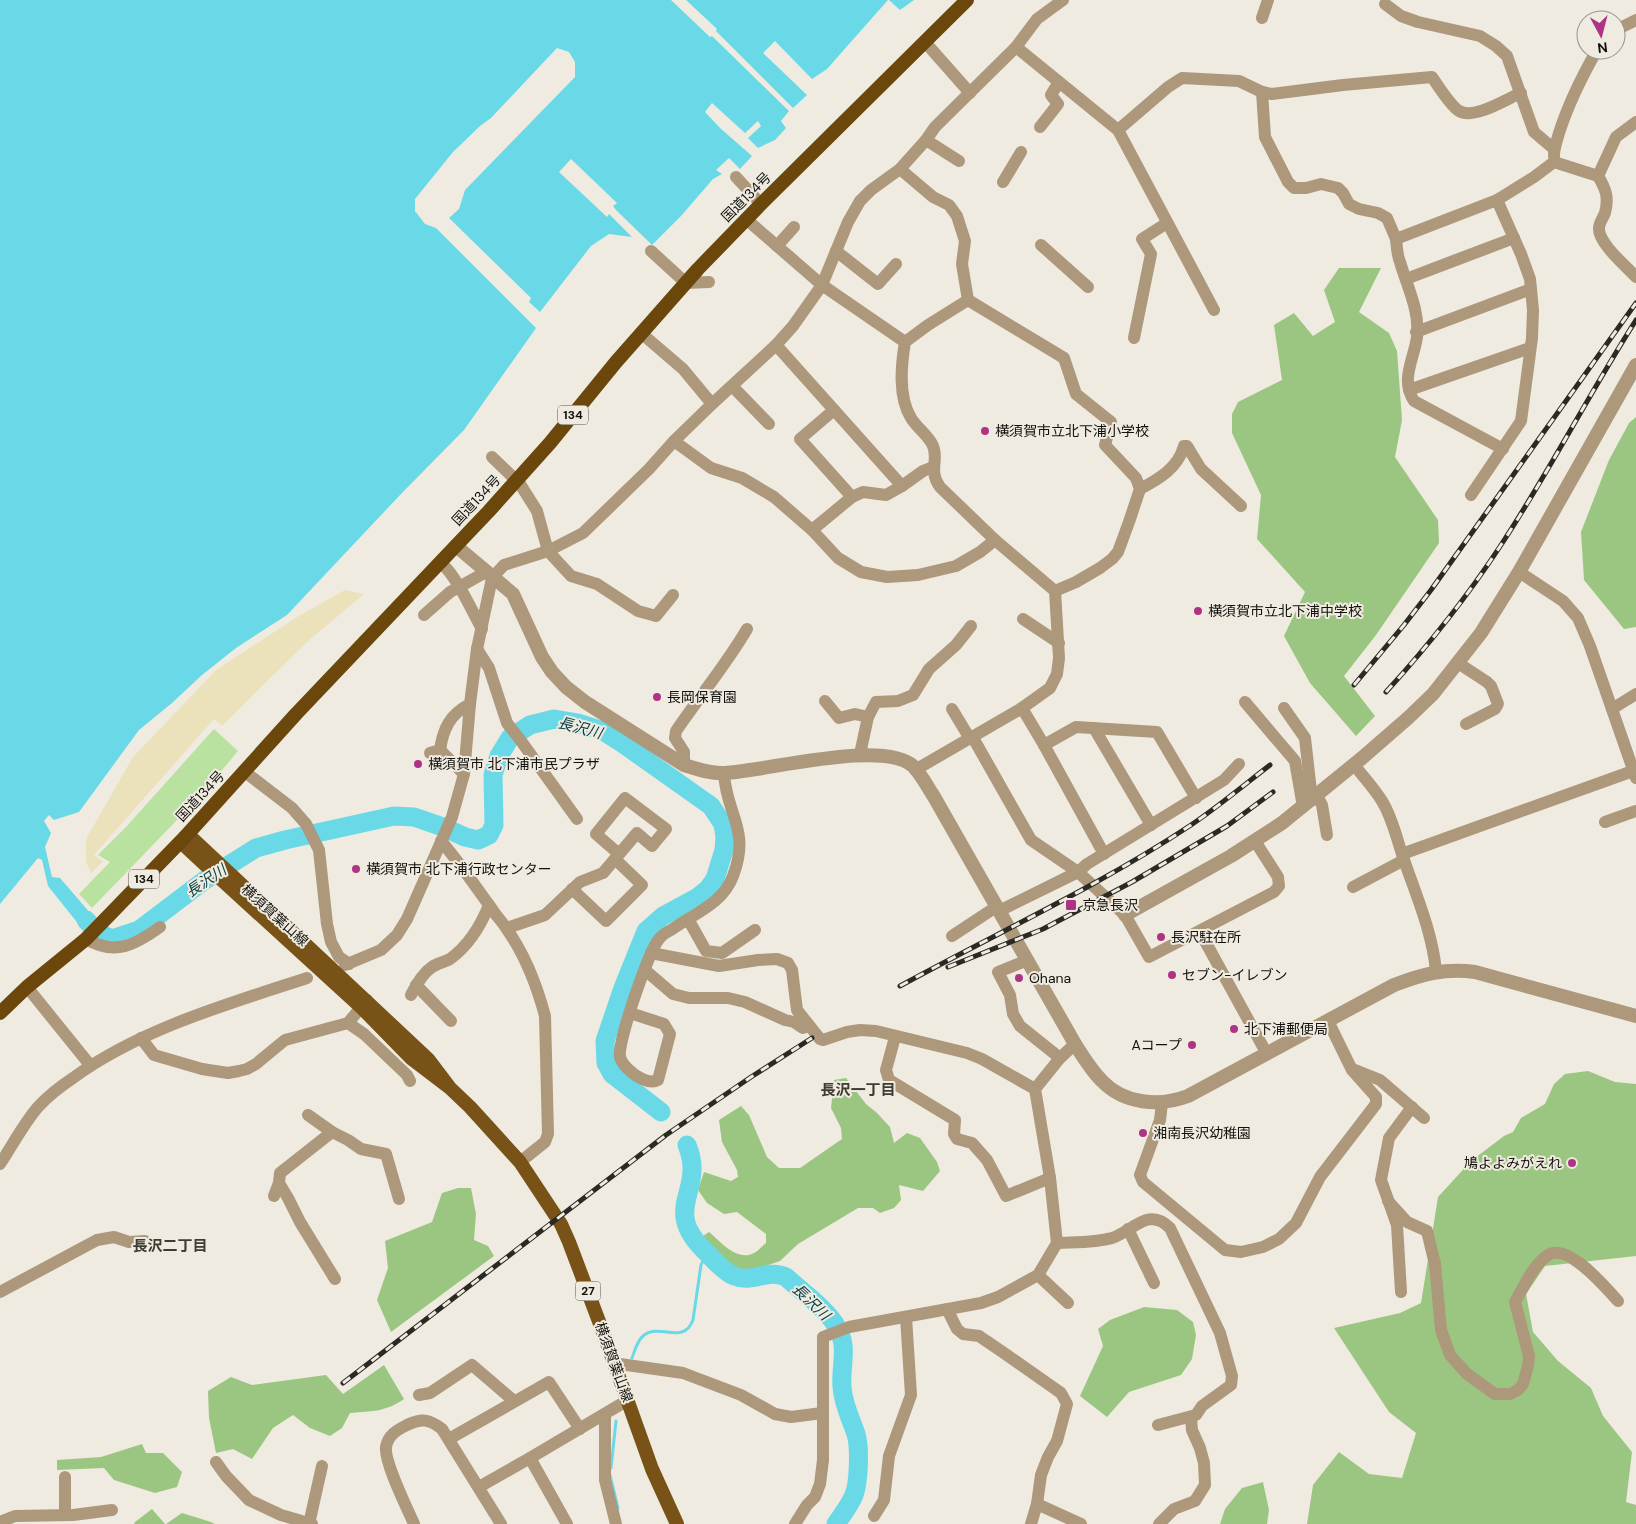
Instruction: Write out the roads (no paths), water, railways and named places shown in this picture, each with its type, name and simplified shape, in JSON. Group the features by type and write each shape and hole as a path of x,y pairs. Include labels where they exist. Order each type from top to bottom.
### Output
{"highway":[{"name":"国道134号","path":"0,1013 27,987 86,939 185,837 302,707 441,563 517,480 686,283 746,219 967,0"}],"main road":[{"name":"横須賀葉山線","path":"185,837 186,847 205,858 364,1003 412,1059 450,1088 520,1162 561,1224 585,1282 652,1469 677,1524"}],"street":[{"path":"424,615 450,592 489,575 504,565 548,551 583,533 643,475 674,441 776,345 793,326 822,285 848,222 860,201 871,190 900,169 935,127 1016,47 1037,19 1062,0"},
{"path":"1265,8 1279,0"},
{"path":"1385,4 1401,16 1418,22 1480,36 1507,56 1534,132 1554,155 1598,176 1606,189 1608,200 1599,228 1607,246 1636,277"},
{"path":"925,42 970,93"},
{"path":"1016,47 1118,130 1214,310"},
{"path":"1396,239 1497,200 1534,177 1554,155 1564,114 1590,60"},
{"path":"1118,130 1168,87 1182,78 1239,81 1262,92 1272,94 1337,85 1432,77 1458,110 1469,114 1521,93"},
{"path":"1040,127 1058,104 1051,95 1059,82"},
{"path":"1262,92 1265,137 1288,182 1294,188 1306,188 1321,184 1338,188 1349,204 1359,209 1378,213 1387,218 1396,239 1399,261 1412,298 1417,336 1407,379 1414,401 1503,449"},
{"path":"1598,176 1616,137 1636,122"},
{"path":"926,140 959,161"},
{"path":"1003,182 1021,152"},
{"path":"900,169 933,197 949,205 957,216 965,241 962,264 968,300 1064,358 1076,394 1111,422 1105,445 1136,478 1140,489 1118,552 1100,568 1076,582 1055,591"},
{"path":"736,177 761,204"},
{"path":"1471,495 1521,421 1530,348 1533,310 1530,279 1497,200"},
{"path":"746,219 822,285 905,342"},
{"path":"1134,338 1151,254 1142,239 1167,223"},
{"path":"777,246 794,227"},
{"path":"1406,279 1514,238"},
{"path":"1041,245 1088,287"},
{"path":"652,251 686,283 709,282"},
{"path":"836,251 878,284 896,264"},
{"path":"1416,332 1531,289"},
{"path":"916,770 1022,708 1050,688 1057,674 1059,658 1055,591 995,540 935,481 933,445 911,418 902,395 905,342 928,324 968,300"},
{"path":"641,334 683,369 712,404"},
{"path":"776,345 902,486"},
{"path":"1409,390 1530,348"},
{"path":"1125,915 1255,841 1310,801 1354,765 1433,694 1481,632 1518,572 1636,365"},
{"path":"732,386 769,424"},
{"path":"834,410 800,439 852,497"},
{"path":"674,441 711,468 742,478 774,497 812,530 838,558 861,572 887,577 918,575 956,566 980,552 995,540"},
{"path":"1140,489 1160,479 1181,456 1184,446 1186,446 1201,469 1241,506"},
{"path":"492,457 517,480 537,511 548,551 571,576 597,584 638,611 656,616 673,595"},
{"path":"812,530 852,497 863,492 886,495 923,471 933,467"},
{"path":"456,546 513,594 542,657 566,688 684,765 700,770 724,773 860,754 900,760 912,766 932,795 1075,1044 1103,1083 1119,1094 1137,1100 1162,1103 1188,1096 1394,985 1436,971 1475,972 1636,1016"},
{"path":"441,563 459,588 482,629"},
{"path":"1353,887 1403,858 1635,774 1590,646 1578,618 1563,601 1518,572"},
{"path":"245,772 292,808 306,824 319,850 327,924 331,942 339,957 347,964 381,950 397,935 407,919 452,818 464,774 470,704 489,575"},
{"path":"1023,618 1058,643"},
{"path":"860,754 868,717 876,702 898,702 913,695 929,669 956,645 971,626"},
{"path":"684,765 684,752 675,738 676,731 706,687 728,661 748,629"},
{"path":"478,649 489,668 507,723 577,819"},
{"path":"1458,663 1488,682 1498,704 1495,709 1466,724"},
{"path":"1612,709 1636,694"},
{"path":"825,701 839,718 855,714 868,717"},
{"path":"1245,702 1295,761 1310,801"},
{"path":"464,774 435,752 443,731 460,709 470,704"},
{"path":"1022,708 1104,854"},
{"path":"1284,708 1306,738 1310,801"},
{"path":"952,709 1032,840 1078,872 1125,915 1148,957 1200,932 1274,892 1279,886 1278,877 1255,841"},
{"path":"1044,745 1076,727 1157,732 1196,798"},
{"path":"1094,728 1151,825"},
{"path":"952,936 998,909 1078,872 1224,780 1239,764"},
{"path":"1354,765 1383,802 1389,813 1403,858 1421,904 1435,954 1436,971"},
{"path":"630,1013 664,1024 670,1034 658,1080 654,1082 631,1072 624,1066 620,1057 620,1046 630,1013 650,953 659,938 704,910 721,896 733,878 740,853 740,837 738,823 726,789 724,773"},
{"path":"507,928 545,915 572,889 580,882 603,873 617,856 637,833 652,846 666,829 625,798 596,834 617,856 642,885 606,921 572,889"},
{"path":"1310,801 1322,805 1327,834"},
{"path":"1605,822 1636,811"},
{"path":"443,837 507,928 522,954 545,1016 548,1134 545,1142 520,1162"},
{"path":"452,1021 414,990 430,968 449,959 465,944 482,921 489,905"},
{"path":"688,919 706,951 722,953 754,930"},
{"path":"86,939 108,948 123,947 143,940 160,927"},
{"path":"1200,932 1267,1054"},
{"path":"650,953 719,966 777,959 788,963 792,970 798,1010 820,1040 846,1032 860,1030 876,1031 967,1053 982,1059 1035,1089"},
{"path":"1028,960 998,972 1010,996 1013,1014 1020,1026 1060,1058"},
{"path":"645,970 673,994 682,997 728,998 745,1002 785,1020 794,1022 803,1028 810,1024"},
{"path":"0,1164 38,1107 57,1089 90,1065 141,1038 234,1001 307,978"},
{"path":"27,987 90,1065"},
{"path":"141,1038 154,1055 186,1065 228,1073 247,1070 285,1040 348,1023 364,1003"},
{"path":"1162,1103 1160,1120 1140,1175 1143,1182 1226,1250 1240,1252 1263,1247 1279,1238 1296,1223 1320,1177 1376,1104 1376,1097 1352,1070 1328,1021"},
{"path":"348,1023 364,1034 407,1075 410,1081"},
{"path":"895,1037 886,1070 889,1080 955,1120 954,1134 957,1139 972,1143 987,1160 1006,1196 1050,1178"},
{"path":"795,1524 807,1505 815,1497 820,1484 824,1460 822,1413 823,1337 849,1327 947,1310 981,1303 998,1297 1038,1275 1057,1243 1050,1178 1035,1089 1060,1058 1075,1044"},
{"path":"1352,1070 1380,1080 1424,1118"},
{"path":"1401,1292 1397,1225 1381,1180 1387,1144 1412,1107"},
{"path":"308,1115 361,1149 386,1154 399,1199"},
{"path":"274,1196 279,1183 280,1173 332,1132"},
{"path":"279,1183 300,1222 335,1279"},
{"path":"1388,1201 1407,1222 1427,1231 1435,1264 1441,1330 1450,1355 1467,1374 1495,1394 1510,1394 1518,1390 1523,1384 1529,1356 1515,1302 1535,1267 1549,1254 1558,1252 1576,1259 1618,1301"},
{"path":"1057,1243 1086,1242 1112,1237 1145,1220 1156,1219 1165,1223 1170,1228 1220,1332 1232,1376 1231,1385 1202,1406 1196,1416 1158,1424"},
{"path":"1128,1229 1154,1283"},
{"path":"0,1292 97,1240 114,1237 129,1242 145,1241"},
{"path":"1038,1275 1068,1303"},
{"path":"947,1310 957,1329 962,1334 979,1336 1061,1393 1067,1404 1056,1441 1041,1475 1037,1504 1031,1524"},
{"path":"874,1516 884,1500 889,1456 910,1395 906,1317"},
{"path":"613,1363 683,1373 741,1395 776,1414 790,1417 822,1413"},
{"path":"419,1395 430,1393 472,1365 514,1401"},
{"path":"449,1439 549,1382 580,1429"},
{"path":"479,1486 628,1400"},
{"path":"605,1414 605,1480 616,1524"},
{"path":"1159,1524 1174,1509 1195,1501 1205,1485 1204,1463 1192,1430 1191,1418"},
{"path":"414,1524 388,1461 386,1447 391,1435 418,1420 432,1421 442,1429 501,1524"},
{"path":"530,1458 567,1524"},
{"path":"216,1462 226,1476 249,1500 281,1515 310,1524 322,1466"},
{"path":"65,1477 65,1515"},
{"path":"1037,1504 1081,1524"},
{"path":"0,1522 15,1516 65,1515 112,1510"}],"water":[{"path":"0,0 671,0 710,37 712,36 789,111 781,121 786,128 775,140 758,148 748,138 761,126 758,121 745,133 712,103 705,112 752,156 740,169 729,158 716,170 722,174 713,179 681,216 652,245 616,210 613,206 617,203 571,159 559,172 607,217 609,214 632,237 609,234 591,246 540,312 529,302 531,298 449,218 459,209 465,190 575,77 575,62 569,52 557,48 491,118 453,152 415,199 415,211 425,224 436,228 536,328 464,430 287,615 236,648 139,730 79,812 54,820 49,815 44,821 51,833 45,847 52,877 60,878 91,914 80,926 48,886 42,860 38,858 0,904"},
{"path":"686,0 888,0 827,69 812,79 775,41 763,53 807,95 793,108 716,31 717,29"},
{"path":"889,0 914,0 900,10"}],"waterway":[{"name":"長沢川","path":"86,920 97,932 112,939 139,930 205,880 256,848 394,816 414,817 465,837 478,840 489,835 494,825 493,775 499,756 510,738 530,725 554,719 578,723 603,731 711,806 723,824 725,837 724,850 715,879 708,889 698,897 663,916 646,931 623,988 605,1041 606,1063 612,1074 661,1112"},
{"name":"長沢川","path":"687,1145 692,1161 692,1175 685,1212 686,1224 694,1238 720,1266 734,1276 747,1278 773,1274 786,1277 825,1311 840,1332 843,1348 843,1393 856,1434 858,1464 854,1495 836,1524"},
{"path":"632,1358 639,1340 650,1332 677,1333 689,1328 693,1320 701,1265 707,1253"},
{"path":"611,1468 616,1421"},
{"path":"610,1475 618,1508"}],"railway":[{"path":"1354,685 1431,590 1636,303"},
{"path":"1386,692 1446,621 1488,564 1536,489 1636,320"},
{"path":"900,986 1084,889 1156,847 1201,818 1270,765"},
{"path":"948,967 1043,929 1132,882 1227,826 1273,792"},
{"path":"343,1383 666,1135 812,1038"}],"place":[{"name":"横須賀市立北下浦小学校","path":"985,431"},
{"name":"横須賀市立北下浦中学校","path":"1198,611"},
{"name":"長岡保育園","path":"657,697"},
{"name":"横須賀市 北下浦市民プラザ","path":"418,764"},
{"name":"横須賀市 北下浦行政センター","path":"356,869"},
{"name":"京急長沢","path":"1071,905"},
{"name":"長沢駐在所","path":"1161,937"},
{"name":"セブン-イレブン","path":"1172,975"},
{"name":"Ohana","path":"1019,978"},
{"name":"北下浦郵便局","path":"1234,1029"},
{"name":"Aコープ","path":"1192,1045"},
{"name":"湘南長沢幼稚園","path":"1143,1133"},
{"name":"鳩よよみがえれ","path":"1572,1163"}],"district":[{"name":"長沢一丁目","path":"858,1090"},
{"name":"長沢二丁目","path":"170,1246"}]}
